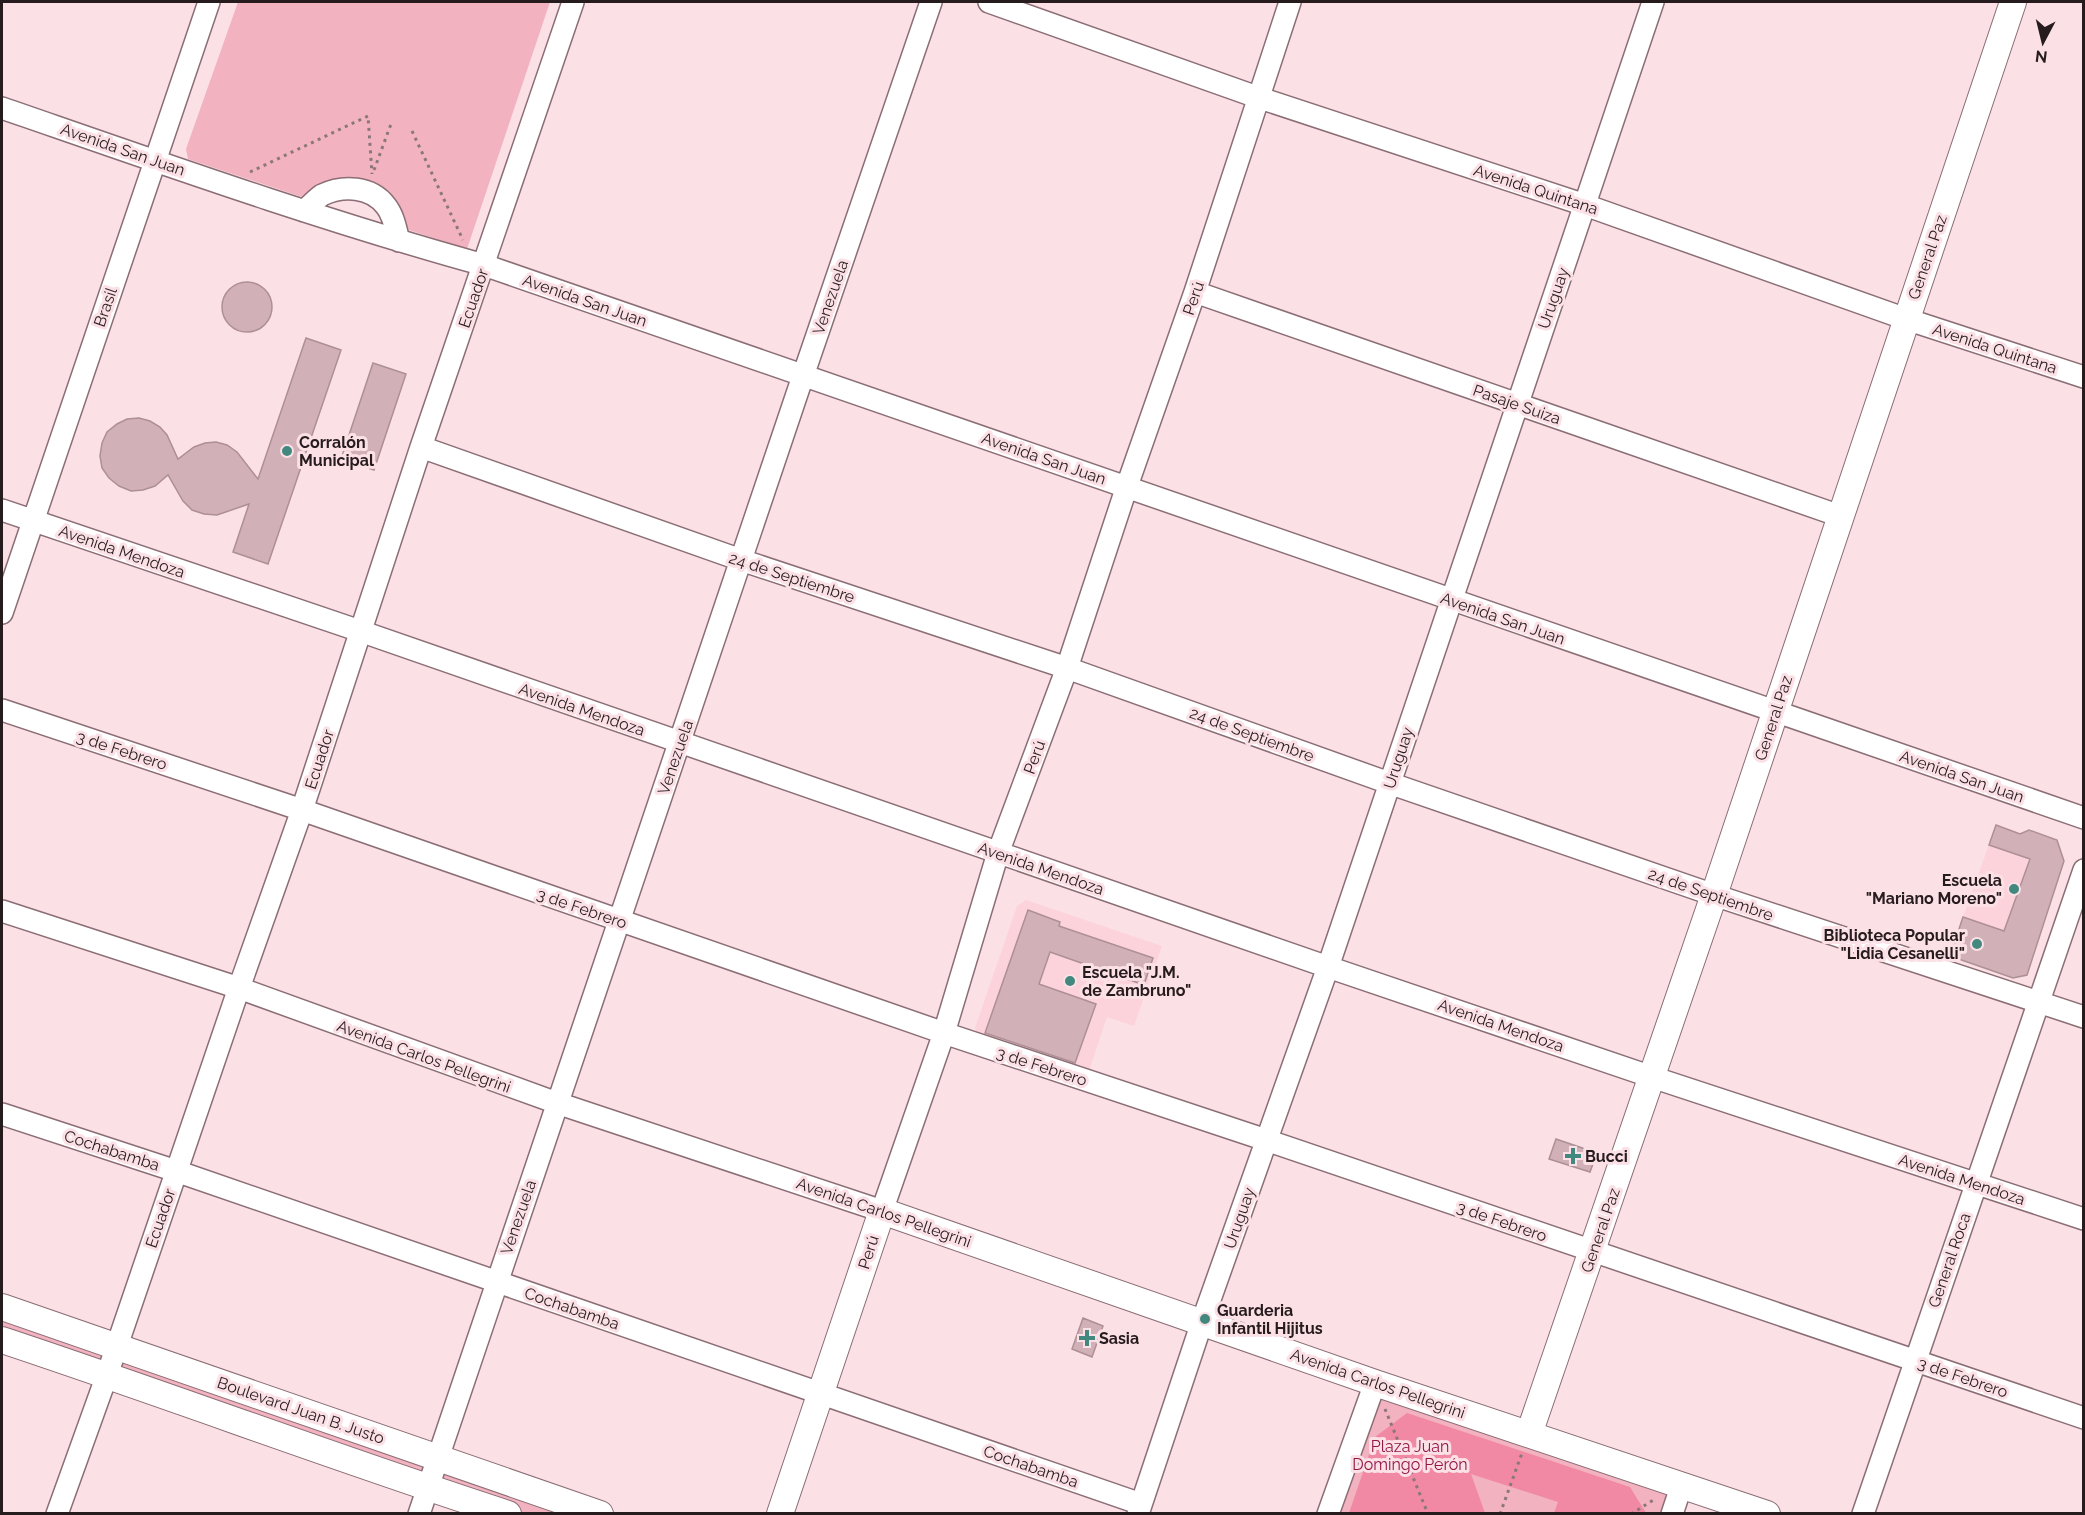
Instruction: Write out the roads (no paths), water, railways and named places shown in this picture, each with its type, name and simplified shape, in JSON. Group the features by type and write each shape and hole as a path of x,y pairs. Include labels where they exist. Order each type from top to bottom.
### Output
{"street":[{"name":"Brasil","path":"2,613 209,2"},
{"name":"Ecuador","path":"57,1514 302,810 360,631 573,2"},
{"name":"Venezuela","path":"419,1514 803,376 932,2"},
{"name":"Avenida Quintana","path":"989,2 1257,97 1584,205 1906,319 2084,377"},
{"name":"Perú","path":"780,1514 944,1033 998,853 1067,668 1127,486 1195,292 1290,2"},
{"name":"Uruguay","path":"1140,1509 1202,1322 1328,967 1653,2"},
{"name":"General Paz","path":"1529,1434 1714,895 2013,2"},
{"name":"Avenida San Juan","path":"2,108 304,211 484,265 2084,818"},
{"path":"304,211 320,196 370,181 386,205 399,241"},
{"name":"Pasaje Suiza","path":"1195,292 1840,516"},
{"name":"24 de Septiembre","path":"422,447 741,561 1067,668 1389,783 1714,895 2084,1017"},
{"name":"Avenida Mendoza","path":"2,510 360,631 1328,967 1652,1077 2084,1219"},
{"name":"3 de Febrero","path":"2,710 302,810 944,1033 2084,1418"},
{"name":"General Roca","path":"1863,1514 2084,870"},
{"name":"Avenida Carlos Pellegrini","path":"2,911 239,988 557,1104 882,1211 1375,1383 1767,1514"},
{"name":"Cochabamba","path":"2,1114 176,1171 496,1283 822,1393 1140,1509"},
{"name":"Boulevard Juan B. Justo","path":"2,1307 600,1514"},
{"name":"Boulevard Juan B. Justo","path":"2,1340 508,1514"},
{"path":"1328,1514 1375,1383"},
{"path":"1672,1514 1682,1484"}],"place":[{"name":"Corralón Municipal","path":"287,451"},
{"name":"Escuela \"Mariano Moreno\"","path":"2014,889"},
{"name":"Biblioteca Popular \"Lidia Cesanelli\"","path":"1977,944"},
{"name":"Escuela \"J.M. de Zambruno\"","path":"1070,981"},
{"name":"Bucci","path":"1573,1156"},
{"name":"Guarderia Infantil Hijitus","path":"1205,1319"},
{"name":"Sasia","path":"1087,1338"}],"park label":[{"name":"Plaza Juan Domingo Perón","path":"1410,1455"}]}
